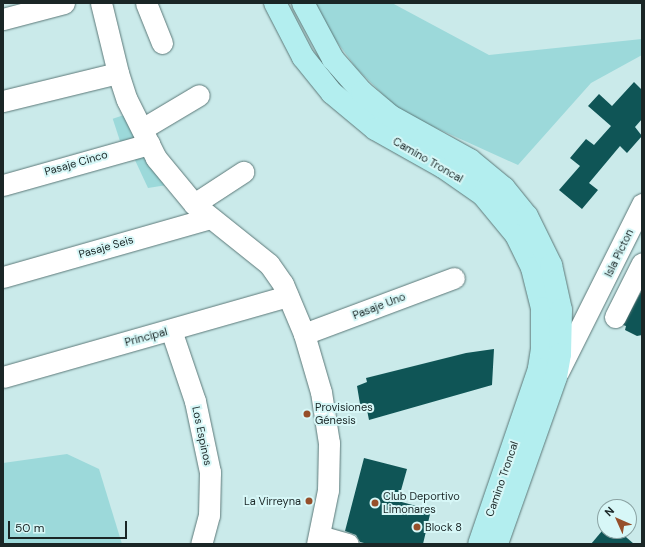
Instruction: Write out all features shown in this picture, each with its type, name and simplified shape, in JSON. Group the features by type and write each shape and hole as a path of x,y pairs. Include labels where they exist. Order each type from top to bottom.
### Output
{"main road":[{"name":"Camino Troncal","path":"275,3 303,57 332,93 375,129 444,167 484,195 510,225 532,268 542,308 542,335 539,368 479,544"},
{"name":"Camino Troncal","path":"303,3 333,59 362,92 389,115 416,132 483,169 516,201 545,248 557,287 561,310 561,347 556,376 497,544"}],"street":[{"path":"3,19 64,3"},
{"path":"102,3 118,73 145,137 165,172 194,204 269,264 288,296 304,334 321,392 329,443 328,490 318,540 348,544"},
{"path":"146,3 162,43"},
{"path":"3,101 118,73"},
{"name":"Pasaje Cinco","path":"3,184 145,137 199,94"},
{"path":"194,204 242,172"},
{"name":"Isla Picton","path":"556,376 595,301 642,204"},
{"name":"Pasaje Seis","path":"3,277 210,218"},
{"path":"615,317 642,263"},
{"name":"Pasaje Uno","path":"304,334 454,278"},
{"name":"Principal","path":"3,376 288,296"},
{"path":"561,310 578,310 595,301"},
{"name":"Los Espinos","path":"171,330 195,401 210,472 210,516 201,544"}],"shaded area":[{"path":"316,3 392,3 489,55 642,39 642,55 591,83 518,165 401,112 357,69 323,23"},
{"path":"127,114 136,142 122,146 113,119"},
{"path":"146,156 167,185 148,188 134,158"},
{"path":"67,454 99,469 122,544 3,544 3,463"}],"building":[{"path":"634,82 642,90 642,119 635,127 642,136 627,153 620,146 589,183 598,190 582,209 559,190 580,166 570,158 586,139 594,145 611,126 588,106 599,94 612,106"},
{"path":"642,290 642,335 637,336 625,330 626,326 623,325"},
{"path":"494,349 492,385 369,420 367,410 361,410 357,386 367,382 366,378 466,353"},
{"name":"Club Deportivo Limonares","path":"364,458 407,469 398,501 431,510 423,544 368,544 360,542 356,535 345,531"},
{"path":"597,537 597,539 628,539 634,544 591,544"}],"place":[{"name":"Provisiones Génesis","path":"307,414"},
{"name":"La Virreyna","path":"309,501"},
{"name":"Club Deportivo Limonares","path":"375,503"},
{"name":"Block 8","path":"417,527"}]}
